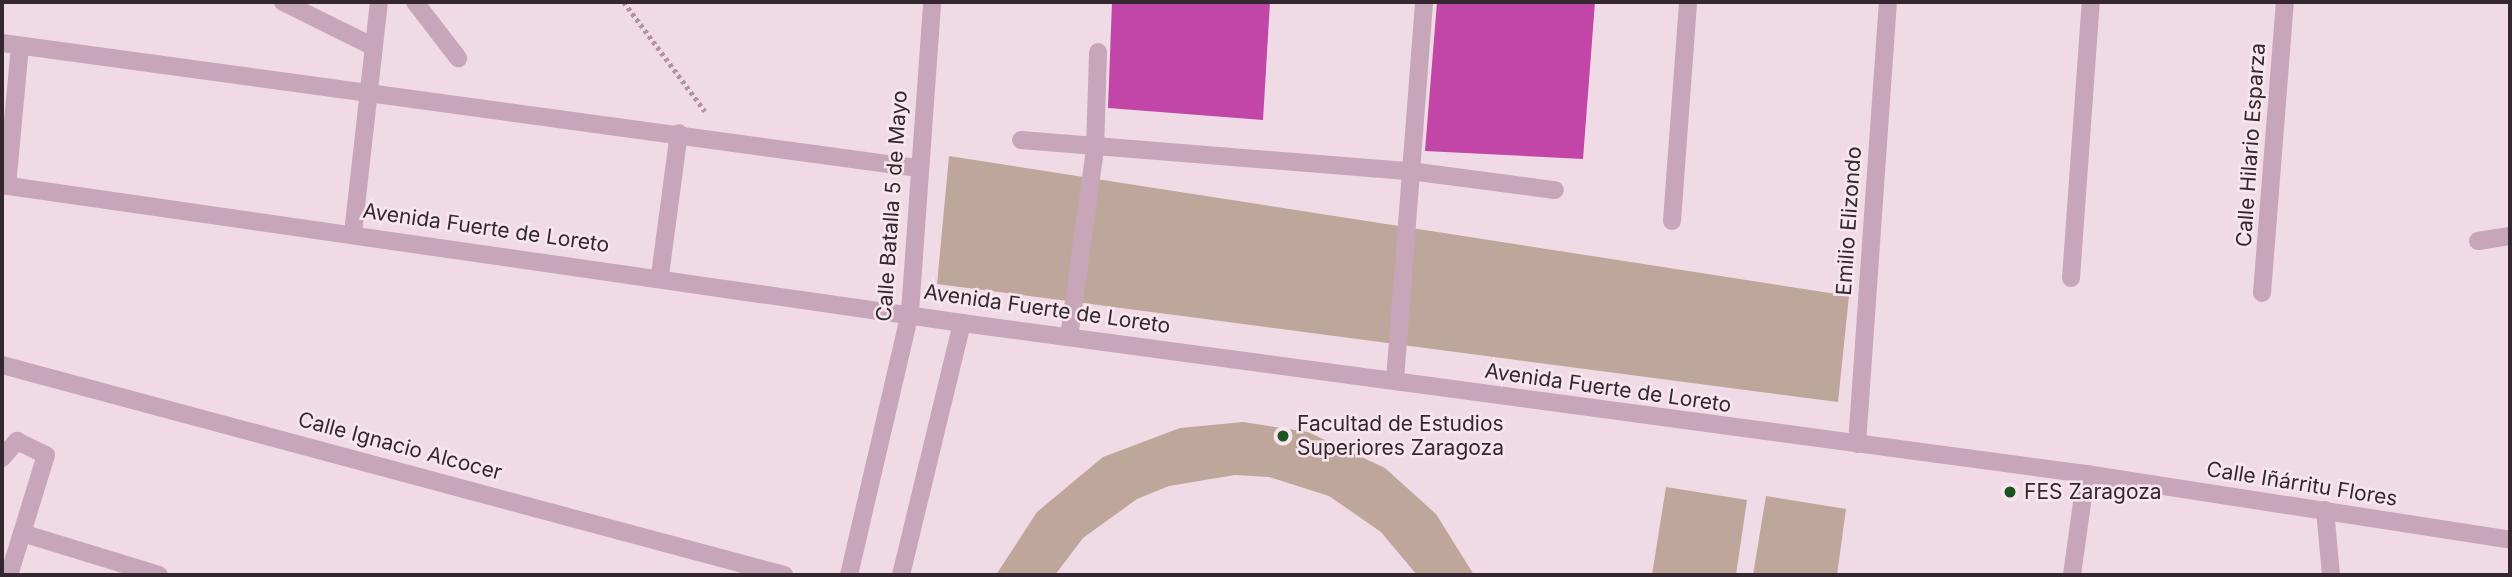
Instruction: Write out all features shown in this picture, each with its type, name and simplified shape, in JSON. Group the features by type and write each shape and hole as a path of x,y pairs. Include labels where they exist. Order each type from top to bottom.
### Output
{"street":[{"path":"283,2 372,46"},
{"path":"353,233 379,2"},
{"path":"415,2 458,58"},
{"name":"Calle Batalla 5 de Mayo","path":"849,575 910,312 917,168 932,2"},
{"path":"1395,380 1424,2"},
{"path":"1672,221 1688,2"},
{"name":"Emilio Elizondo","path":"1857,444 1888,2"},
{"path":"2071,278 2091,2"},
{"name":"Calle Hilario Esparza","path":"2262,293 2285,2"},
{"path":"5,185 11,44 369,97 724,138 917,168"},
{"path":"1069,337 1095,149 1098,52"},
{"path":"660,275 679,133"},
{"path":"1021,140 1095,149 1410,171 1555,190"},
{"name":"Avenida Fuerte de Loreto","path":"5,185 660,275 910,312 962,323 2086,474"},
{"path":"2478,241 2510,236"},
{"path":"901,575 962,323"},
{"name":"Calle Ignacio Alcocer","path":"2,365 784,575"},
{"path":"2,458 17,441 46,455 9,575"},
{"path":"2072,575 2086,474"},
{"name":"Calle Iñárritu Flores","path":"2086,474 2510,540"},
{"path":"2325,510 2331,575"},
{"path":"22,533 159,575"}],"path":[{"path":"624,2 724,138"}],"shaded area":[{"path":"949,156 1849,296 1838,402 937,284"},
{"path":"1243,422 1308,432 1385,468 1436,514 1474,575 1417,575 1381,532 1329,496 1269,477 1235,475 1169,486 1137,499 1083,538 1055,575 996,575 1037,512 1103,457 1180,428"},
{"path":"1666,487 1747,500 1736,575 1652,575"},
{"path":"1766,496 1846,509 1837,575 1753,575"}],"building":[{"path":"1112,2 1270,2 1263,120 1108,108"},
{"path":"1437,2 1595,2 1583,159 1425,151"}],"place":[{"name":"Facultad de Estudios Superiores Zaragoza","path":"1283,436"},
{"name":"FES Zaragoza","path":"2010,492"}]}
